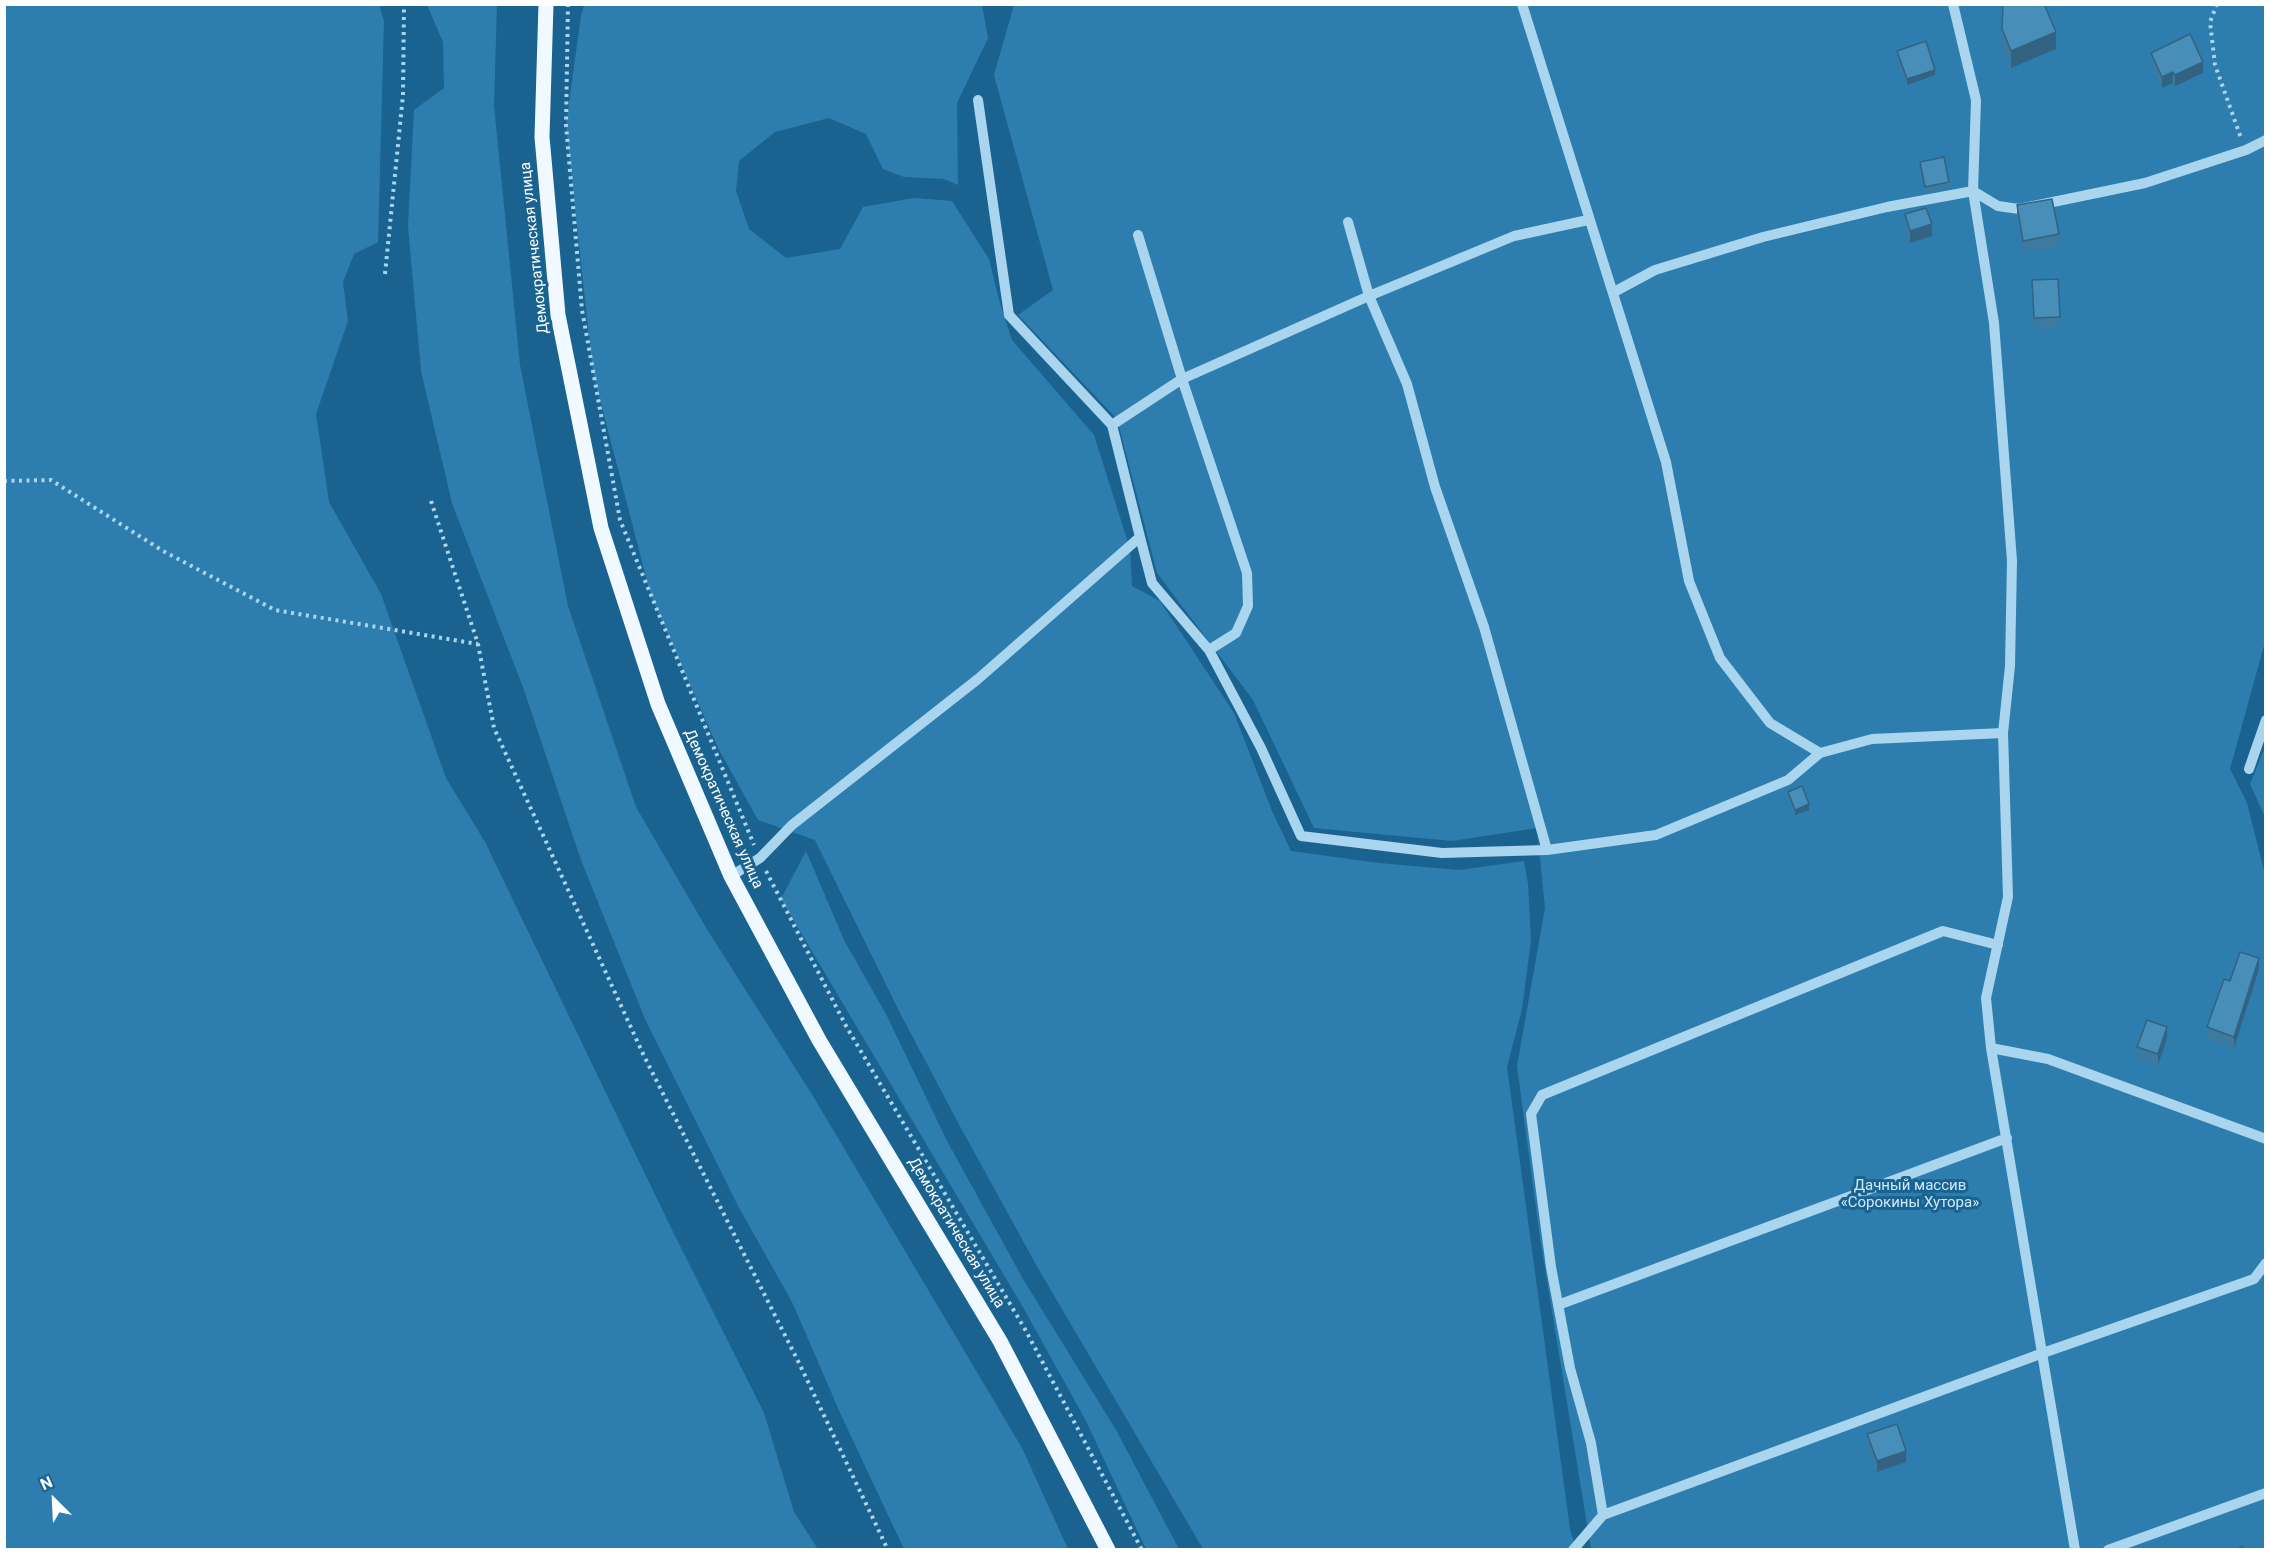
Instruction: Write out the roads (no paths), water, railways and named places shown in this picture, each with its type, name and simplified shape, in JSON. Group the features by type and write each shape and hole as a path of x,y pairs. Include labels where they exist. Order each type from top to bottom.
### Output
{"main road":[{"name":"Демократическая улица","path":"546,4 542,137 558,315 601,528 658,704 731,876 819,1040 1000,1341 1108,1550"}],"lane":[{"path":"1521,4 1666,462 1689,581 1720,658 1770,723 1820,753"},
{"path":"1953,4 1976,100 1973,191 1994,323 2012,561 2010,666 2003,733 2008,897 1986,998 1991,1048 2075,1550"},
{"path":"978,100 1009,315 1112,424 1152,584 1209,650 1261,748 1301,836 1442,853 1547,850 1656,835 1788,780 1820,753 1872,740 2003,733"},
{"path":"1614,292 1655,270 1763,237 1887,207 1973,191 1998,206 2019,208 2145,183 2246,150 2265,140"},
{"path":"1112,424 1182,379 1369,296 1514,236 1588,219"},
{"path":"1348,222 1369,296 1407,384 1435,487 1484,627 1547,850"},
{"path":"1138,235 1182,379 1247,573 1248,606 1236,633 1209,650"},
{"path":"731,876 760,858 792,825 978,679 1140,537"},
{"path":"2249,769 2265,720"},
{"path":"1603,1515 1591,1443 1570,1368 1548,1245 1531,1114 1542,1095 1943,931 1998,945"},
{"path":"1991,1048 2048,1059 2265,1139"},
{"path":"1558,1305 2007,1137"},
{"path":"1573,1550 1603,1515 2043,1353 2254,1279 2265,1263"},
{"path":"2108,1550 2265,1493"}],"park label":[{"name":"Дачный массив «Сорокины Хутора»","path":"1910,1194"}]}
